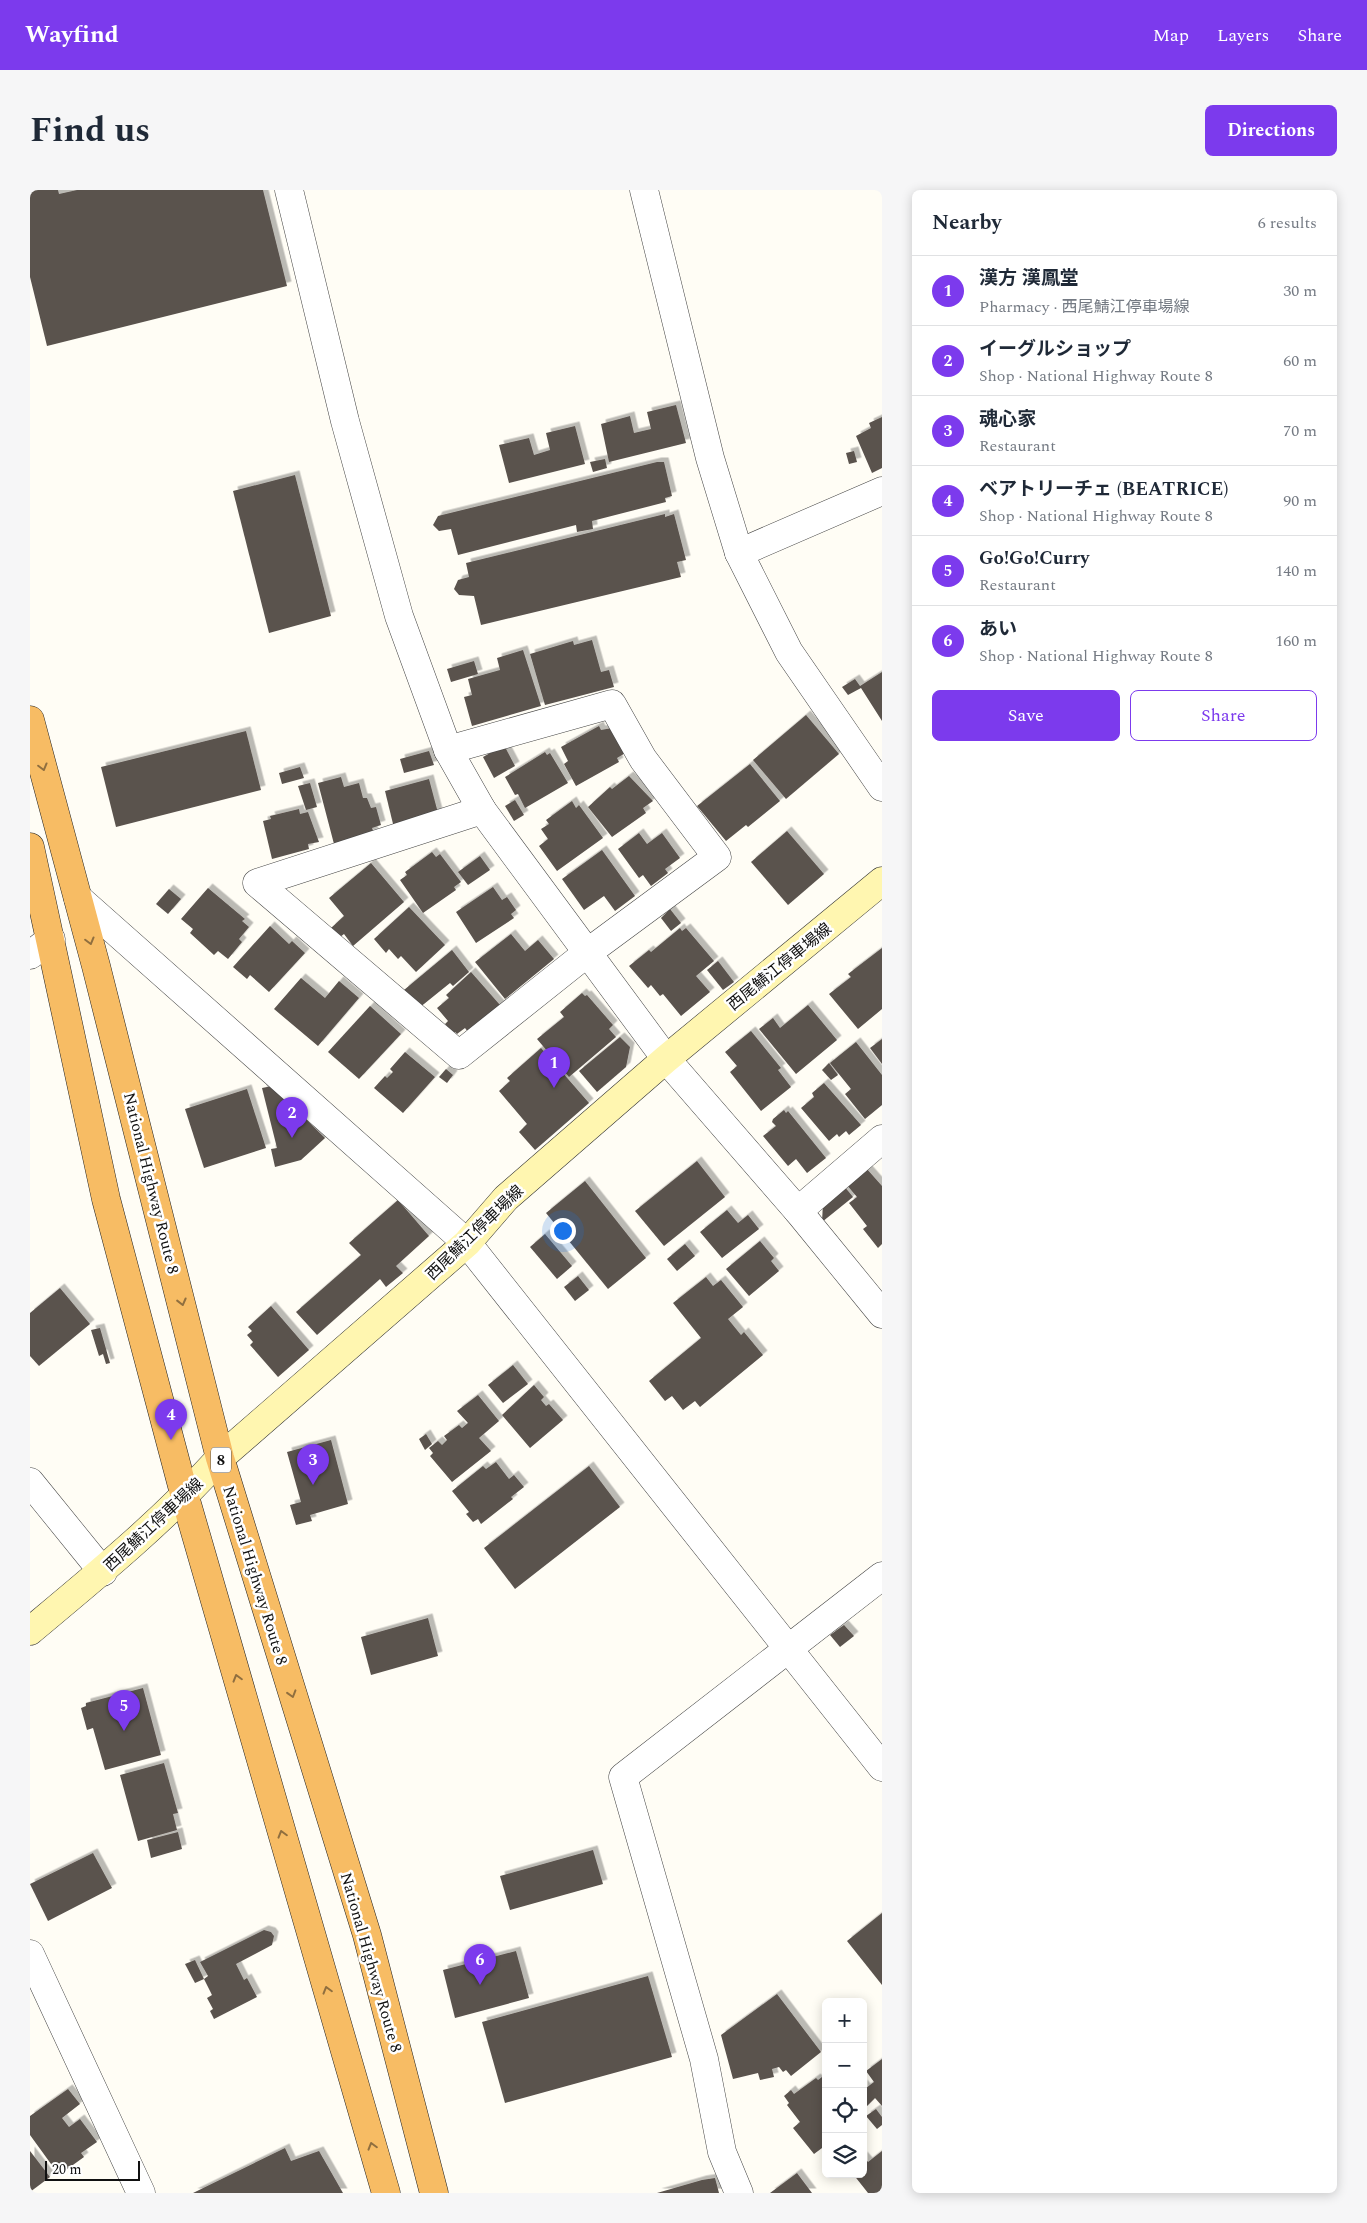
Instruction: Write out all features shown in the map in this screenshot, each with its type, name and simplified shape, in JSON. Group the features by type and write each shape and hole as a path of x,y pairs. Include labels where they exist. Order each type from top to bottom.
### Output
{"highway":[{"name":"National Highway Route 8","path":"30,720 78,898 220,1458 367,1935 434,2193"},
{"path":"32,857 41,947 184,1497 386,2193"}],"main road":[{"name":"西尾鯖江停車場線","path":"30,1631 103,1572 184,1497 220,1458 467,1243 506,1198 666,1059 880,888"}],"street":[{"path":"288,190 345,421 399,616 448,750 482,810 666,1059 798,1210 882,1314"},
{"path":"644,190 710,458 739,553 790,652 882,787"},
{"path":"739,553 882,491"},
{"path":"448,750 612,704 643,759 717,856 587,953 459,1055 257,883 482,810"},
{"path":"78,898 467,1243 882,1767"},
{"path":"798,1210 882,1139"},
{"path":"30,1482 103,1572"},
{"path":"739,2193 722,2152 704,2059 623,1777 882,1576"},
{"path":"30,1954 141,2193"}],"building":[{"path":"30,190 58,190 59,194 77,190 263,190 287,286 47,346 30,277"},
{"path":"676,405 686,443 609,462 601,424 630,416 634,433 651,429 647,412"},
{"path":"882,417 882,468 872,473 856,436 871,428 869,423"},
{"path":"575,426 585,464 509,483 499,445 529,438 534,455 550,450 546,433"},
{"path":"854,451 857,462 849,464 846,453"},
{"path":"605,459 607,468 593,472 590,462"},
{"path":"657,462 664,462 672,496 665,498 666,502 592,521 593,529 577,532 576,525 458,555 451,529 439,531 433,525 438,516"},
{"path":"295,475 331,616 269,633 233,491"},
{"path":"665,514 665,517 674,514 686,560 677,562 681,577 481,625 474,596 459,595 454,589 458,580 469,577 466,563"},
{"path":"592,640 601,672 609,670 614,687 545,705 530,654 573,641 574,645"},
{"path":"523,650 541,706 472,726 464,697 472,695 468,679 500,670 497,658"},
{"path":"474,661 478,674 451,682 447,669"},
{"path":"882,672 882,721 861,688 848,695 842,687 855,679 860,686"},
{"path":"806,715 839,754 786,799 753,760"},
{"path":"599,726 601,730 612,728 627,752 617,758 619,762 576,786 564,764 568,761 561,747"},
{"path":"246,731 261,790 116,827 101,767"},
{"path":"504,745 515,766 494,778 483,757"},
{"path":"429,751 434,765 404,773 400,759"},
{"path":"545,752 547,755 550,753 568,783 525,808 518,794 515,795 505,777"},
{"path":"750,764 780,801 748,827 746,825 726,841 697,806"},
{"path":"300,767 304,778 282,784 279,773"},
{"path":"629,776 653,801 643,808 646,813 612,837 588,807 610,787 612,789"},
{"path":"341,777 344,787 359,783 363,798 367,798 371,808 376,807 381,825 372,828 374,833 334,844 318,783"},
{"path":"429,779 438,813 394,828 385,791"},
{"path":"310,783 317,807 306,810 298,786"},
{"path":"515,800 524,815 514,821 505,806"},
{"path":"572,801 576,808 579,805 603,838 557,871 539,846 548,839 541,829 549,824 546,820"},
{"path":"299,809 300,814 308,812 319,842 308,844 309,849 272,859 263,821 271,819 270,816"},
{"path":"787,831 824,874 788,905 751,862"},
{"path":"639,833 647,844 662,833 680,858 665,869 668,873 651,886 643,875 639,878 618,849"},
{"path":"602,850 635,896 615,911 604,896 584,910 562,879"},
{"path":"432,852 436,857 440,854 461,882 454,887 456,890 423,913 400,880 407,875 405,872"},
{"path":"480,856 490,870 468,885 458,872"},
{"path":"371,863 404,902 353,946 344,934 340,937 331,928 344,916 329,898"},
{"path":"493,887 502,900 507,897 516,910 511,914 514,918 476,943 456,912"},
{"path":"208,888 245,919 242,921 249,927 239,939 242,942 228,959 218,951 214,955 190,933 193,929 181,919"},
{"path":"169,889 181,899 168,914 156,904"},
{"path":"409,907 445,945 416,972 401,956 398,959 389,949 386,953 374,939"},
{"path":"670,909 681,923 671,931 661,918"},
{"path":"270,926 289,944 292,941 305,953 269,992 250,975 247,979 233,967"},
{"path":"680,928 682,931 686,928 714,961 696,976 710,992 681,1016 663,994 660,996 651,985 648,988 629,966 649,950 651,952"},
{"path":"511,934 525,951 538,940 554,959 505,999 475,962"},
{"path":"882,948 882,1009 858,1029 829,994 851,977 848,974"},
{"path":"452,950 469,972 453,986 450,983 419,1008 404,990"},
{"path":"718,961 734,982 723,990 707,970"},
{"path":"471,972 500,1005 468,1032 465,1028 457,1034 455,1032 453,1034 445,1024 448,1021 437,1008 449,998 446,995"},
{"path":"301,978 325,998 339,981 359,998 318,1046 274,1009"},
{"path":"582,993 585,996 587,995 613,1025 609,1029 616,1037 569,1077 537,1039 564,1017 560,1012"},
{"path":"808,1005 837,1040 796,1074 759,1029 773,1018 780,1028"},
{"path":"370,1006 401,1034 359,1079 328,1052"},
{"path":"751,1031 781,1068 778,1070 791,1087 761,1111 730,1072 737,1066 725,1052"},
{"path":"620,1037 630,1047 626,1067 597,1092 579,1071"},
{"path":"882,1039 882,1064 870,1048"},
{"path":"856,1042 882,1075 882,1105 865,1119 845,1094 851,1089 830,1063"},
{"path":"541,1048 589,1103 535,1150 519,1132 527,1124 499,1091 510,1081 507,1078"},
{"path":"405,1052 435,1077 403,1113 374,1088 385,1076 387,1078 393,1072 390,1069"},
{"path":"829,1063 838,1075 831,1080 822,1070"},
{"path":"446,1069 453,1075 447,1083 439,1077"},
{"path":"824,1083 861,1125 849,1135 846,1131 839,1137 837,1134 829,1141 801,1108 814,1097 812,1093"},
{"path":"272,1086 325,1138 301,1160 275,1167 271,1149 277,1148 262,1088"},
{"path":"247,1089 266,1148 204,1168 185,1109"},
{"path":"784,1110 786,1113 788,1111 826,1158 807,1173 796,1159 788,1166 763,1136 776,1126 772,1122 773,1119"},
{"path":"697,1161 725,1197 664,1246 635,1211"},
{"path":"866,1168 882,1186 882,1244 878,1248 863,1229 867,1226 849,1203 857,1197 846,1184"},
{"path":"585,1181 646,1258 608,1289 546,1213"},
{"path":"844,1186 853,1197 822,1222 823,1203"},
{"path":"398,1200 429,1236 396,1266 403,1273 386,1287 380,1279 317,1335 296,1312 361,1255 349,1243"},
{"path":"727,1210 738,1223 748,1215 759,1229 722,1258 700,1232"},
{"path":"545,1234 572,1266 557,1279 530,1247"},
{"path":"760,1241 774,1258 771,1261 779,1271 749,1296 726,1269"},
{"path":"685,1244 695,1256 677,1271 667,1259"},
{"path":"578,1276 589,1290 575,1301 564,1287"},
{"path":"706,1277 713,1286 721,1280 743,1307 728,1319 741,1335 744,1332 763,1355 700,1407 695,1401 683,1410 672,1396 665,1401 649,1381 701,1338 673,1303"},
{"path":"60,1288 90,1324 39,1366 30,1356 30,1313"},
{"path":"271,1306 309,1350 278,1377 250,1345 253,1342 247,1335 252,1331 248,1327"},
{"path":"100,1328 110,1363 106,1364 103,1354 99,1356 91,1330"},
{"path":"513,1365 528,1384 503,1403 488,1385"},
{"path":"534,1385 544,1397 541,1400 546,1406 549,1404 563,1420 530,1448 502,1415"},
{"path":"478,1395 499,1421 479,1438 491,1451 452,1482 430,1456 433,1453 429,1448 438,1441 442,1445 447,1440 444,1436 459,1425 462,1428 468,1423 457,1411"},
{"path":"426,1434 432,1444 425,1450 419,1439"},
{"path":"331,1440 348,1504 310,1515 312,1521 296,1525 290,1505 301,1502 287,1452"},
{"path":"496,1462 509,1479 514,1475 524,1487 511,1497 513,1499 481,1524 478,1519 473,1522 466,1514 469,1512 452,1491 483,1466 486,1469"},
{"path":"589,1466 620,1507 515,1589 484,1548"},
{"path":"428,1618 438,1656 371,1675 361,1637"},
{"path":"844,1625 854,1636 840,1647 830,1635"},
{"path":"143,1688 161,1755 105,1770 93,1728 87,1730 81,1708 86,1706 86,1703"},
{"path":"164,1763 178,1813 173,1814 177,1830 138,1841 120,1775"},
{"path":"178,1832 182,1849 151,1858 147,1840"},
{"path":"593,1850 603,1884 510,1910 500,1876"},
{"path":"93,1853 112,1888 48,1921 30,1884"},
{"path":"882,1913 882,1985 847,1941"},
{"path":"264,1930 271,1932 274,1936 272,1945 236,1964 244,1980 247,1978 257,1997 214,2019 210,2011 213,2009 207,1998 212,1995 204,1979 208,1976 200,1962"},
{"path":"516,1951 529,1998 455,2018 443,1970"},
{"path":"195,1960 204,1979 195,1983 185,1964"},
{"path":"648,1976 672,2057 505,2103 482,2022"},
{"path":"777,1994 821,2052 791,2076 786,2070 783,2072 779,2067 772,2069 774,2077 760,2080 758,2073 733,2079 721,2035"},
{"path":"882,2059 882,2106 875,2098 867,2106 867,2087 874,2082 867,2070"},
{"path":"822,2077 822,2148 814,2154 793,2128 800,2122 787,2105 789,2103 784,2096 791,2090 794,2094 816,2078 818,2080"},
{"path":"68,2089 80,2104 62,2118 69,2127 80,2119 97,2142 81,2153 84,2157 59,2175 30,2135 30,2116"},
{"path":"876,2109 882,2117 882,2125 877,2129 867,2115"},
{"path":"285,2148 291,2161 319,2151 343,2193 193,2193"},
{"path":"30,2151 50,2177 30,2192"},
{"path":"882,2151 882,2193 868,2193 856,2178 867,2178 867,2161 868,2162"},
{"path":"797,2173 812,2193 770,2193"},
{"path":"715,2178 719,2193 657,2193 702,2180"}],"place":[{"name":"漢方 漢鳳堂","path":"554,1088"},
{"name":"イーグルショップ","path":"292,1138"},
{"name":"ベアトリーチェ (BEATRICE)","path":"171,1440"},
{"name":"魂心家","path":"313,1485"},
{"name":"Go!Go!Curry","path":"124,1731"},
{"name":"あい","path":"480,1985"}]}
